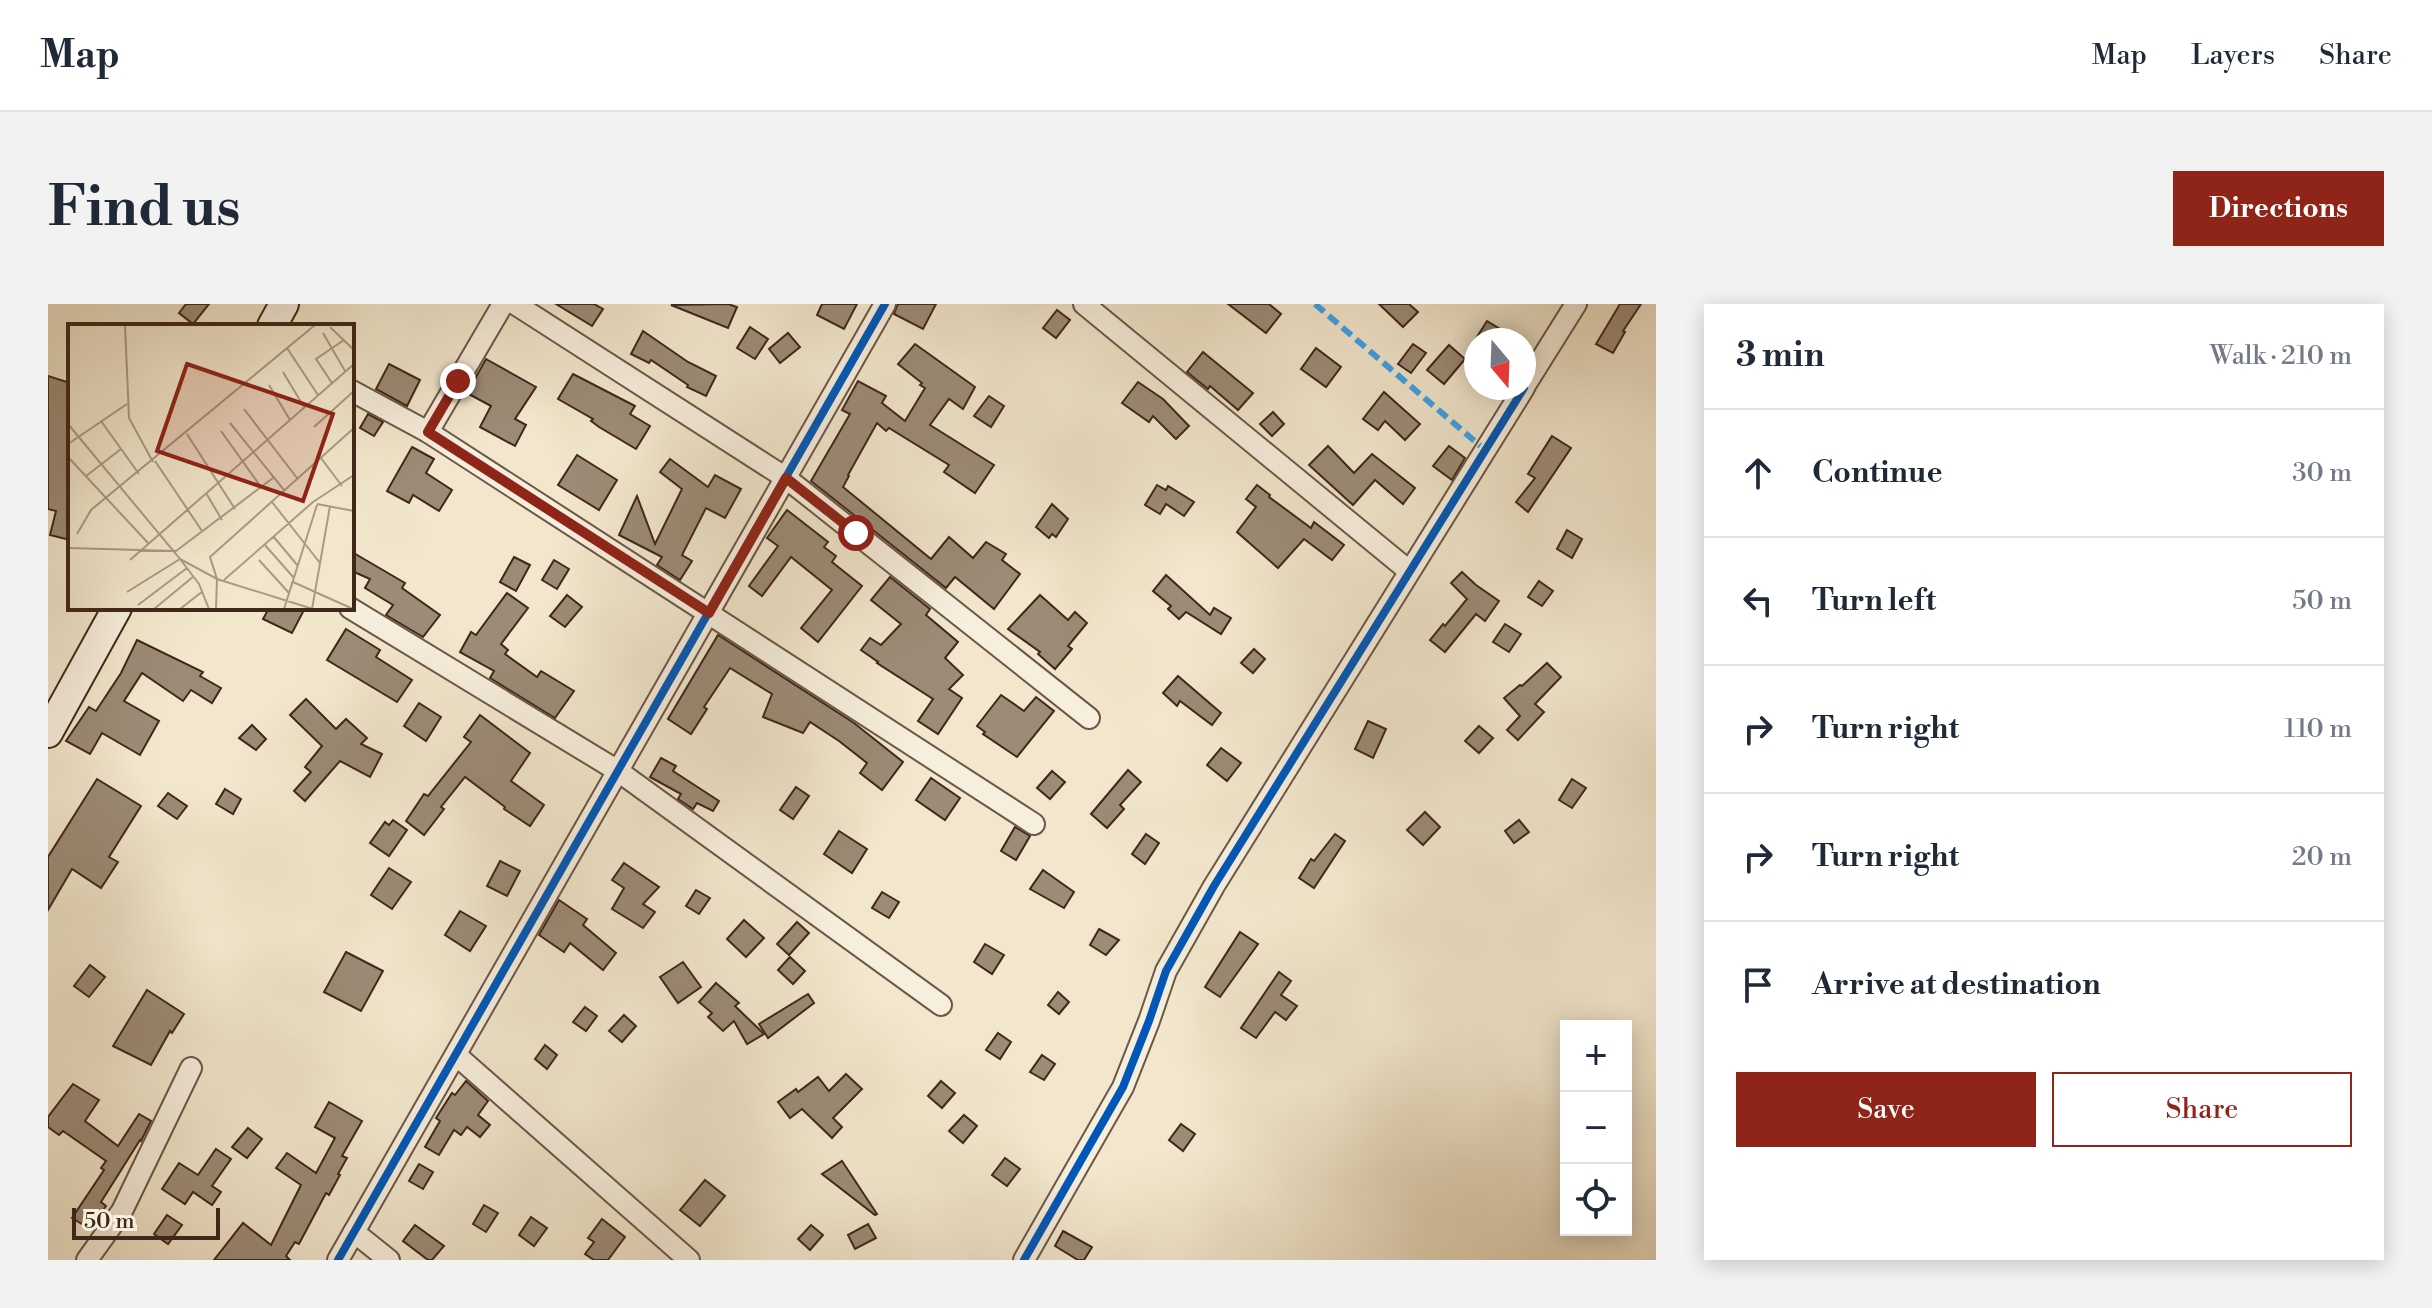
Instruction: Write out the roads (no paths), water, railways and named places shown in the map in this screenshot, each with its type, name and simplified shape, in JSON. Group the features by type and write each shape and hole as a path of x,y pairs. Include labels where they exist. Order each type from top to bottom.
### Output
{"main road":[{"path":"273,324 284,304"},
{"path":"48,733 116,610"}],"street":[{"path":"428,432 503,304"},
{"path":"515,304 786,478 1089,718"},
{"path":"338,1260 885,304"},
{"path":"1084,304 1409,571"},
{"path":"1536,369 1576,304"},
{"path":"354,392 428,432 1034,824"},
{"path":"1024,1260 1123,1087 1166,971 1214,886 1516,400"},
{"path":"353,610 618,771 941,1005"},
{"path":"456,1055 689,1260"},
{"path":"87,1260 122,1211 191,1068"},
{"path":"354,1232 389,1260"}]}
